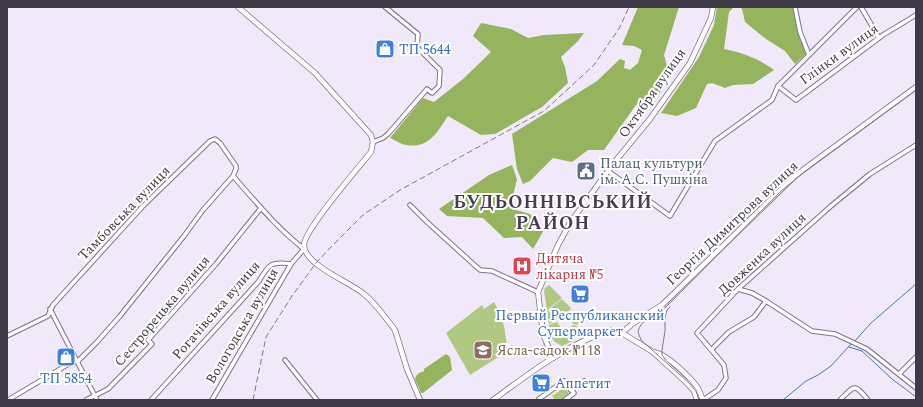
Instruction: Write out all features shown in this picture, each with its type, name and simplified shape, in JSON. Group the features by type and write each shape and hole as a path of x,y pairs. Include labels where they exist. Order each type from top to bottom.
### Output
{"street":[{"path":"238,7 315,73 372,135 373,142 371,152 314,224 305,239 304,249 291,264"},
{"path":"373,142 388,134 427,89 432,93 439,86 440,70 417,47 418,34 385,7"},
{"name":"Октября вулиця","path":"538,292 561,239 570,223 608,171 650,119 690,63 711,18 713,7"},
{"path":"795,7 800,32 809,55"},
{"path":"608,171 670,216 715,141 772,100 778,86 857,7"},
{"path":"861,7 879,38"},
{"name":"Глінки вулиця","path":"778,86 796,100 879,38 916,15"},
{"name":"Георгія Димитрова вулиця","path":"622,333 632,324 662,305 796,175 916,87"},
{"name":"Тамбовська вулиця","path":"7,336 48,316 50,309 143,206 210,141 215,139 217,140 236,166 234,176"},
{"name":"Довженка вулиця","path":"703,400 718,390 726,378 724,365 697,333 738,289 831,206 864,179 916,145"},
{"path":"8,400 72,362 78,361 120,316 203,210 234,176 292,240 304,249 307,255 322,268 373,302 396,330 407,369 420,400"},
{"path":"410,205 428,224 480,270 492,272 538,292 543,334 553,358"},
{"name":"Сестрорецька вулиця","path":"86,400 108,389 152,344 148,340 216,264 262,208"},
{"name":"Рогачівська вулиця","path":"151,400 259,281 269,266 280,262 291,264"},
{"name":"Вологодська вулиця","path":"212,400 291,264"},
{"path":"738,289 752,293 812,331 835,334 867,349 916,388"},
{"path":"712,349 729,332 754,317 766,301"},
{"path":"50,309 97,400"},
{"path":"493,400 553,358 578,344 612,330 622,333 653,352 688,384 694,391 697,400"},
{"path":"653,352 663,355 692,381 699,390 703,400"},
{"path":"899,374 916,357"},
{"path":"285,360 317,400"},
{"path":"539,398 564,381 574,393 565,400"},
{"path":"571,390 584,381"},
{"path":"840,400 852,388 859,389 868,400"}],"green space":[{"path":"638,7 679,7 664,55 668,70 660,93 636,105 604,150 588,150 572,162 553,158 530,181 523,184 517,169 512,134 597,81 620,59 625,61 624,68 630,70 638,63 642,50 634,46 622,45"},
{"path":"717,7 734,7 729,12 724,49 750,56 774,70 753,84 733,85 725,88 712,83 707,84 696,108 677,116 661,113 699,57 714,25"},
{"path":"740,7 794,7 794,15 806,54 795,64 785,51 766,39 745,22 742,9"},
{"path":"481,23 511,29 528,38 544,35 584,33 578,41 561,57 565,67 568,83 542,107 495,134 481,135 448,116 432,138 427,142 415,146 405,145 390,138 423,98 434,102 463,79 491,52 473,36"},
{"path":"512,165 517,179 511,204 516,210 530,214 544,230 533,249 522,237 504,238 483,218 447,216 439,209 489,175"},
{"path":"549,285 562,298 547,310 544,291"},
{"path":"562,299 571,308 568,313 564,311 559,314 556,321 549,324 547,311"},
{"path":"494,302 501,315 508,351 470,375 446,333 482,305 484,309"},
{"path":"572,310 581,319 577,325 573,324 568,315"},
{"path":"557,322 561,328 568,328 575,340 562,346 553,340 549,325"},
{"path":"573,325 579,327 582,334 576,337 571,327"},
{"path":"446,354 450,357 452,370 421,393 415,379 416,376"},
{"path":"565,387 569,394 562,400 555,400 552,396"}],"waterway":[{"path":"854,342 871,323 916,284"},
{"path":"783,400 806,381 831,366 851,344"},
{"path":"849,347 862,351 892,379 916,397"}],"tram line":[{"path":"699,400 696,391 689,383 641,340 638,332 639,328 645,321 665,308 781,191 808,169 916,90"},
{"path":"666,360 662,355 662,350 665,331 665,317 667,310 670,307"}],"railway":[{"path":"253,400 266,337 292,296 316,263 329,249 363,215 400,190 544,111 594,65 620,27 629,7"}],"place":[{"name":"ТП 5644","path":"385,49"},
{"name":"Палац культури ім. А.С. Пушкіна","path":"586,171"},
{"name":"Дитяча лікарня №5","path":"522,266"},
{"name":"Первый Республиканский Супермаркет","path":"580,294"},
{"name":"Ясла-садок №118","path":"483,350"},
{"name":"ТП 5854","path":"66,357"},
{"name":"Аппетит","path":"541,383"}],"district":[{"name":"БУДЬОННІВСЬКИЙ РАЙОН","path":"553,212"}]}
